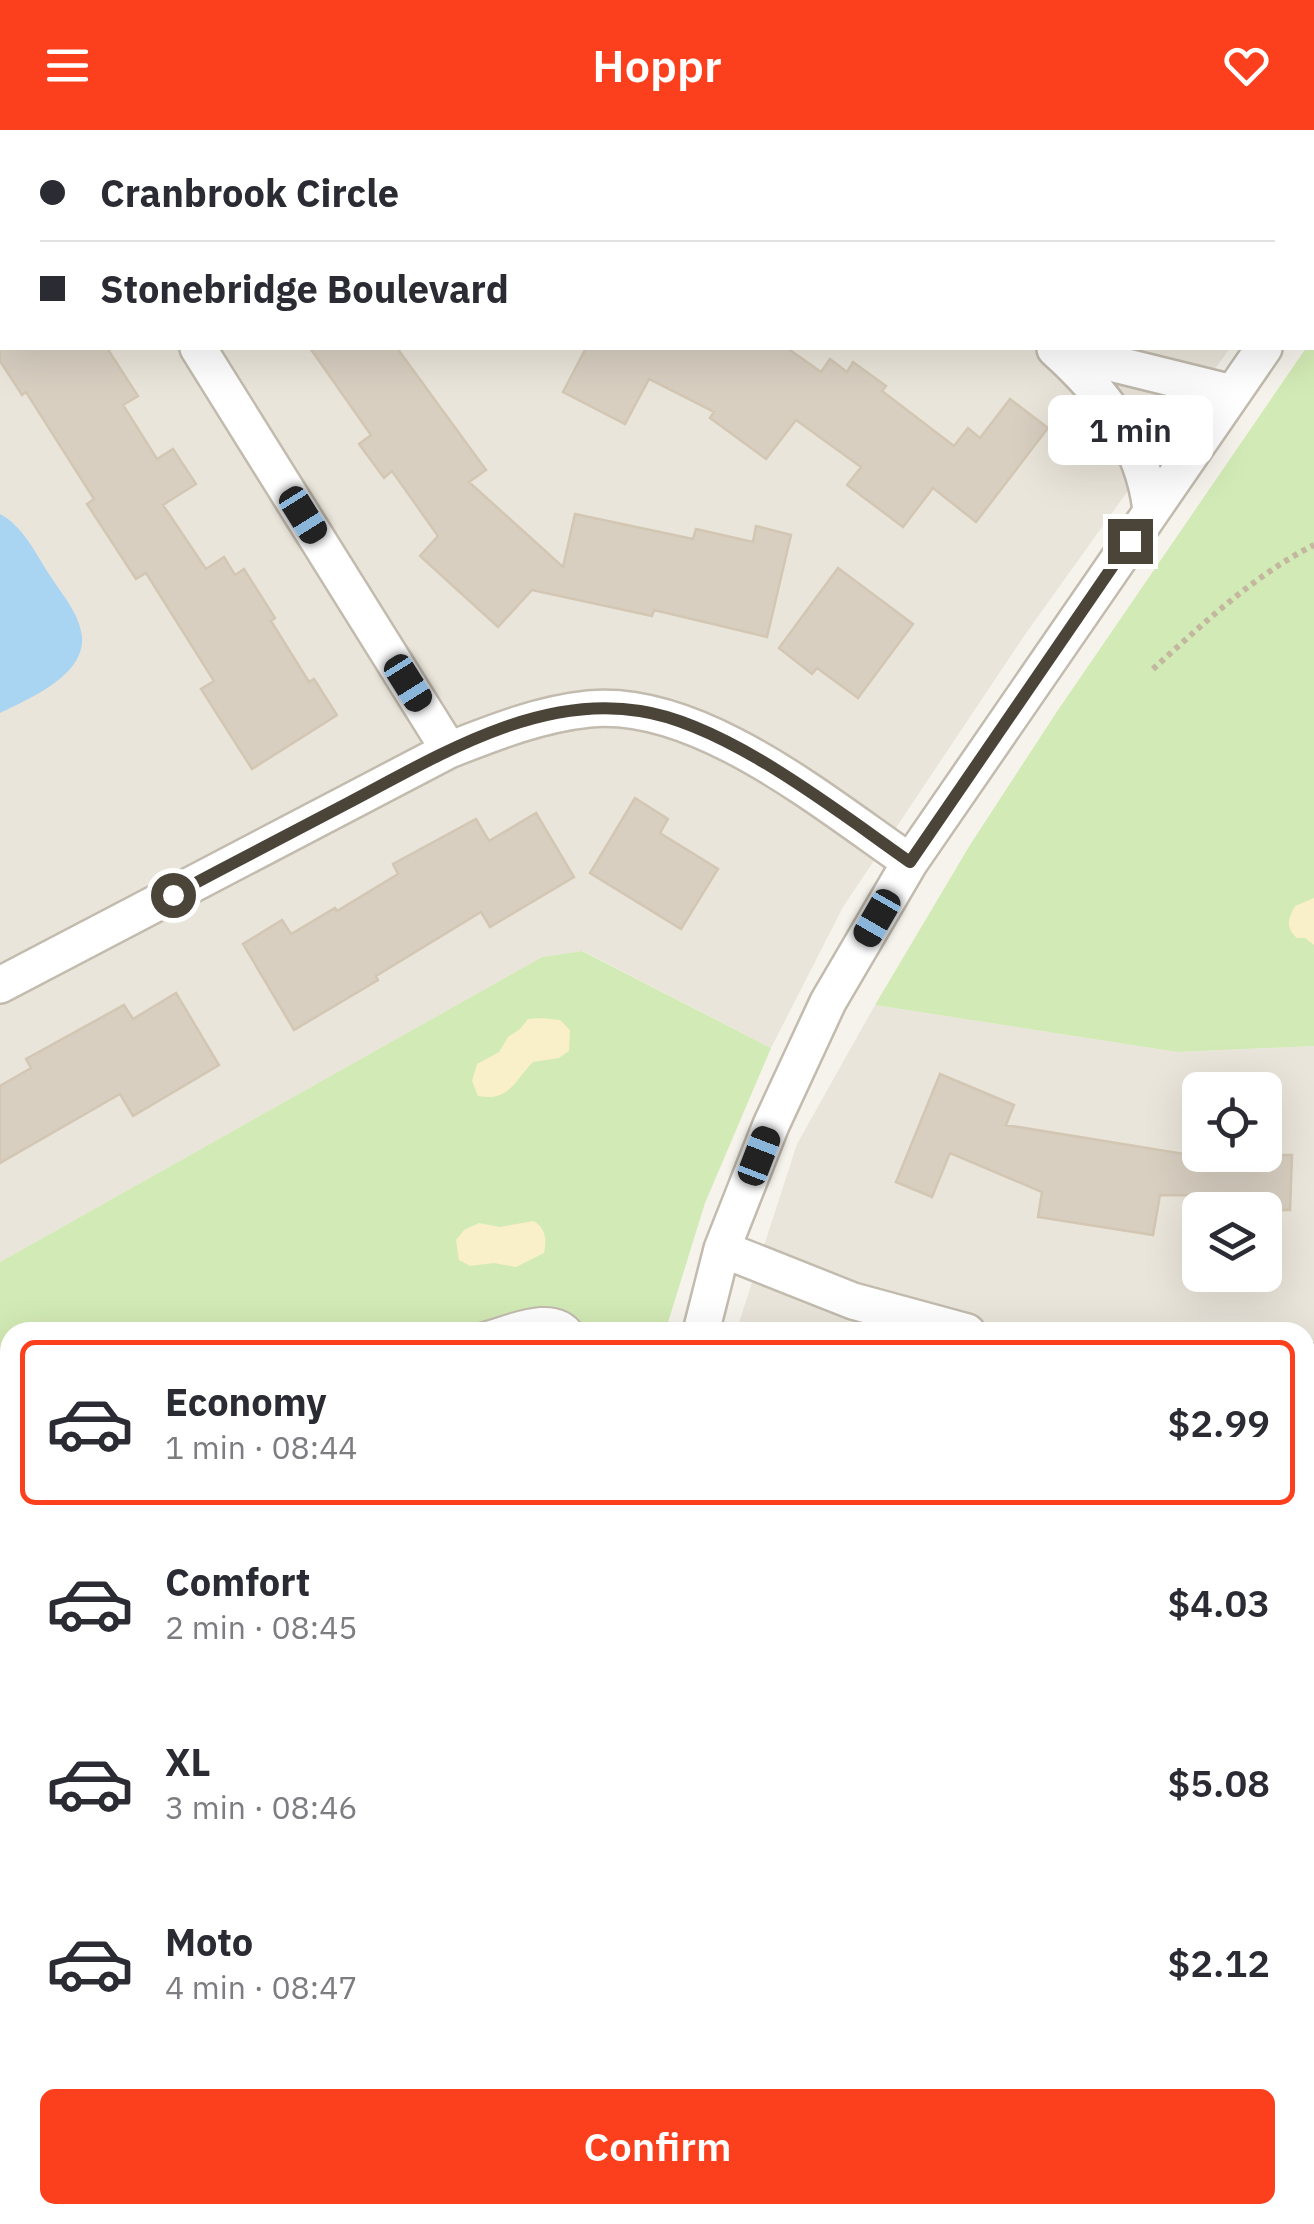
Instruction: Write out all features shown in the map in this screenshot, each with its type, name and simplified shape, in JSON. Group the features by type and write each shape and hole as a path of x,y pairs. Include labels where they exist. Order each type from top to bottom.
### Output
{"street":[{"path":"199,350 449,750"},
{"path":"1055,350 1084,376 1137,452 1148,482 1152,511"},
{"path":"1061,350 1232,393"},
{"path":"704,1322 722,1249 771,1126 828,1002 910,862 1263,350"},
{"path":"0,985 449,750 524,721 591,708 641,711 705,732 751,754 910,862"},
{"path":"722,1249 853,1301 930,1322"}],"lane":[{"path":"515,1322 554,1318 563,1322"}],"path":[{"path":"1153,669 1208,620 1314,545"}],"shaded area":[{"path":"0,350 1229,350 1024,636 843,907 771,1048 583,951 542,957 0,1262"},
{"path":"875,1005 1177,1052 1314,1046 1314,1322 739,1322 797,1144"}],"green space":[{"path":"1305,350 1314,350 1314,1046 1177,1052 875,1005 970,845"},
{"path":"582,951 771,1048 705,1203 668,1322 0,1322 0,1262 542,957"}],"sand":[{"path":"1314,898 1314,945 1305,938 1297,938 1289,923 1295,906"},
{"path":"528,1019 560,1020 570,1030 569,1051 559,1058 533,1062 505,1093 478,1096 472,1081 477,1064 499,1052 508,1037"},
{"path":"534,1221 545,1235 544,1253 516,1267 494,1263 470,1266 459,1260 456,1240 464,1230 479,1223 500,1227"}],"water":[{"path":"0,514 16,526 34,549 74,612 82,637 80,651 65,674 0,713"}],"building":[{"path":"0,350 108,350 138,396 123,405 157,459 173,449 196,484 163,505 206,569 224,557 235,575 244,569 309,682 314,679 337,715 252,769 201,689 214,681 146,573 136,579 87,504 94,499 26,392 22,395 0,361"},
{"path":"311,350 398,350 486,470 469,482 563,567 575,514 693,539 696,529 753,542 756,526 791,535 767,637 654,610 652,616 532,590 498,627 420,556 438,536 392,471 384,478 359,444 371,435"},
{"path":"585,350 790,350 821,372 830,359 847,372 853,362 886,386 882,391 954,446 968,428 980,438 1010,399 1048,428 976,522 933,488 903,527 847,485 861,467 796,420 766,459 710,418 714,412 649,379 625,424 563,392"},
{"path":"838,568 913,624 858,698 817,668 812,674 779,648"},
{"path":"635,798 668,819 660,833 718,869 681,929 590,873"},
{"path":"536,813 574,877 490,927 481,912 294,1030 243,944 282,920 291,934 335,908 337,911 398,874 393,864 476,819 489,841"},
{"path":"176,993 219,1065 133,1116 120,1094 0,1163 0,1086 31,1068 26,1059 124,1005 133,1019"},
{"path":"940,1074 1014,1105 1006,1125 1182,1154 1182,1172 1282,1172 1282,1155 1292,1155 1290,1210 1282,1210 1282,1192 1160,1195 1153,1235 1038,1217 1042,1192 950,1153 932,1197 896,1182"}],"route":[{"path":"173,895 449,750 524,721 591,708 641,711 705,732 751,754 910,862 1130,541"}]}
